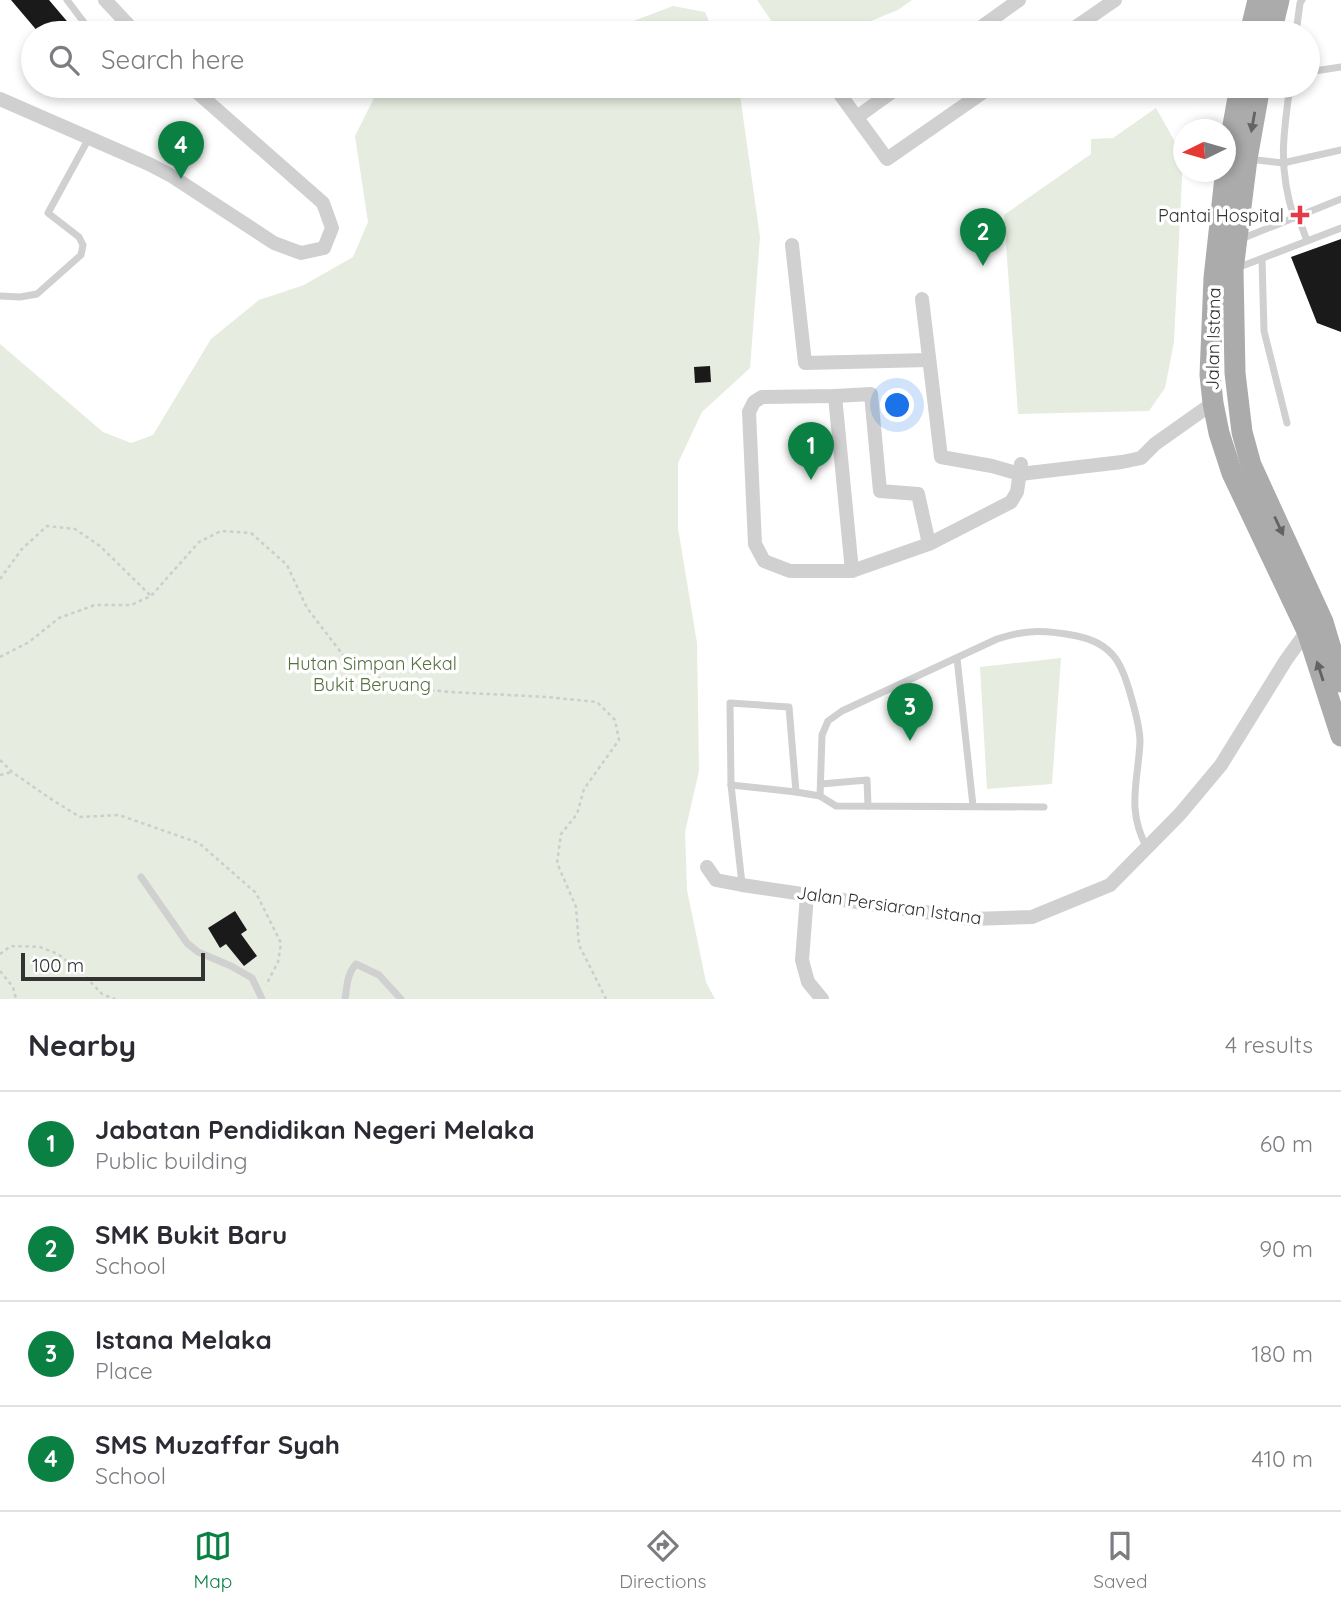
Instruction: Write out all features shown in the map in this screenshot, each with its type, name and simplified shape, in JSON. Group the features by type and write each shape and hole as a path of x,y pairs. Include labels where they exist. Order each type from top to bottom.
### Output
{"main road":[{"path":"1253,21 1258,0"},
{"path":"1274,21 1279,0"},
{"name":"Jalan Istana","path":"1240,98 1237,159 1227,244 1211,327 1210,375 1213,404 1232,473 1315,627 1341,682"},
{"name":"Jalan Istana","path":"1237,159 1256,98"},
{"name":"Jalan Istana","path":"1227,244 1233,270 1235,373 1242,432 1251,465 1315,627 1341,736"},
{"path":"1233,308 1223,351 1225,388 1213,404 1223,407 1245,467 1264,494"}],"street":[{"path":"105,0 125,21"},
{"path":"990,21 1019,0"},
{"path":"1084,21 1115,0"},
{"path":"0,99 170,175 274,243 300,253 324,248 331,228 323,203 204,98"},
{"path":"843,98 887,159 975,98"},
{"path":"857,117 883,98"},
{"path":"792,245 805,363 929,360"},
{"path":"922,299 941,457 1016,469 1121,454 1155,444 1213,404"},
{"path":"929,544 918,494 880,491 871,394 762,397 754,402 749,412 755,544 764,561 790,571 852,570 929,544 1011,502 1017,492 1016,469"},
{"path":"835,396 852,570"},
{"name":"Jalan Persiaran Istana","path":"707,867 716,880 807,895 972,919 1032,917 1110,885 1147,848 1222,765 1286,660 1315,627"},
{"path":"807,895 802,960 808,982 822,999"}],"lane":[{"path":"67,0 83,21"},
{"path":"1298,21 1302,0"},
{"path":"1320,70 1341,67"},
{"path":"1288,98 1283,163 1289,200 1307,242"},
{"path":"0,296 37,294 81,255 83,245 79,237 48,213 90,137"},
{"path":"1237,159 1283,163 1341,150"},
{"path":"1227,244 1341,199"},
{"path":"1233,270 1341,228"},
{"path":"1262,259 1264,331 1287,423"},
{"path":"820,796 822,735 828,721 842,711 997,639 1014,633 1050,630 1097,642 1109,650 1120,663 1139,724 1135,821 1147,848"},
{"path":"957,658 973,806"},
{"path":"742,885 731,785 730,704 789,707 796,792"},
{"path":"821,783 867,780 868,806"},
{"path":"731,785 820,796 836,806 1044,807"},
{"path":"141,877 187,943 198,952 252,978 261,997"},
{"path":"345,999 348,977 356,964 379,975 401,999"}],"path":[{"path":"0,579 22,549 47,526 75,529 100,546 151,596"},
{"path":"0,657 29,642 59,618 95,605 131,605 151,596 199,542 221,531 251,533 287,565 307,608 343,655 391,686 597,702 615,720 619,740 583,789 577,814 561,834 557,863 576,907 579,945 606,999"},
{"path":"0,760 12,772 54,802 80,817 119,815 199,843 256,893 281,943 278,962 261,997"},
{"path":"0,775 12,772"},
{"path":"0,954 11,946 40,947 58,954 102,994 116,999"},
{"path":"0,971 13,987 16,999"}],"green space":[{"path":"757,0 912,0 898,10 870,21 772,21"},
{"path":"673,6 705,12 709,21 634,21"},
{"name":"Hutan Simpan Kekal Bukit Beruang","path":"374,98 740,98 760,237 750,368 702,412 678,463 678,528 697,643 699,771 685,832 687,890 706,982 715,999 0,999 0,344 103,432 131,443 153,435 211,339 259,300 304,285 353,257 368,222 355,136"},
{"path":"1156,108 1173,138 1173,182 1182,182 1174,342 1165,388 1149,411 1018,414 1004,215 1091,154 1091,139 1113,138"},
{"path":"1061,658 1052,784 987,789 980,667"}],"building":[{"path":"11,0 49,0 67,21 29,21"},
{"path":"1341,239 1341,332 1317,323 1291,257"},
{"path":"710,366 711,382 695,383 694,367"},
{"path":"235,911 247,930 241,934 257,956 244,966 226,944 220,948 208,928"}],"place":[{"name":"SMS Muzaffar Syah","path":"181,179"},
{"name":"Pantai Hospital","path":"1300,215"},
{"name":"SMK Bukit Baru","path":"983,266"},
{"name":"Jabatan Pendidikan Negeri Melaka","path":"811,480"},
{"name":"Istana Melaka","path":"910,741"}]}
